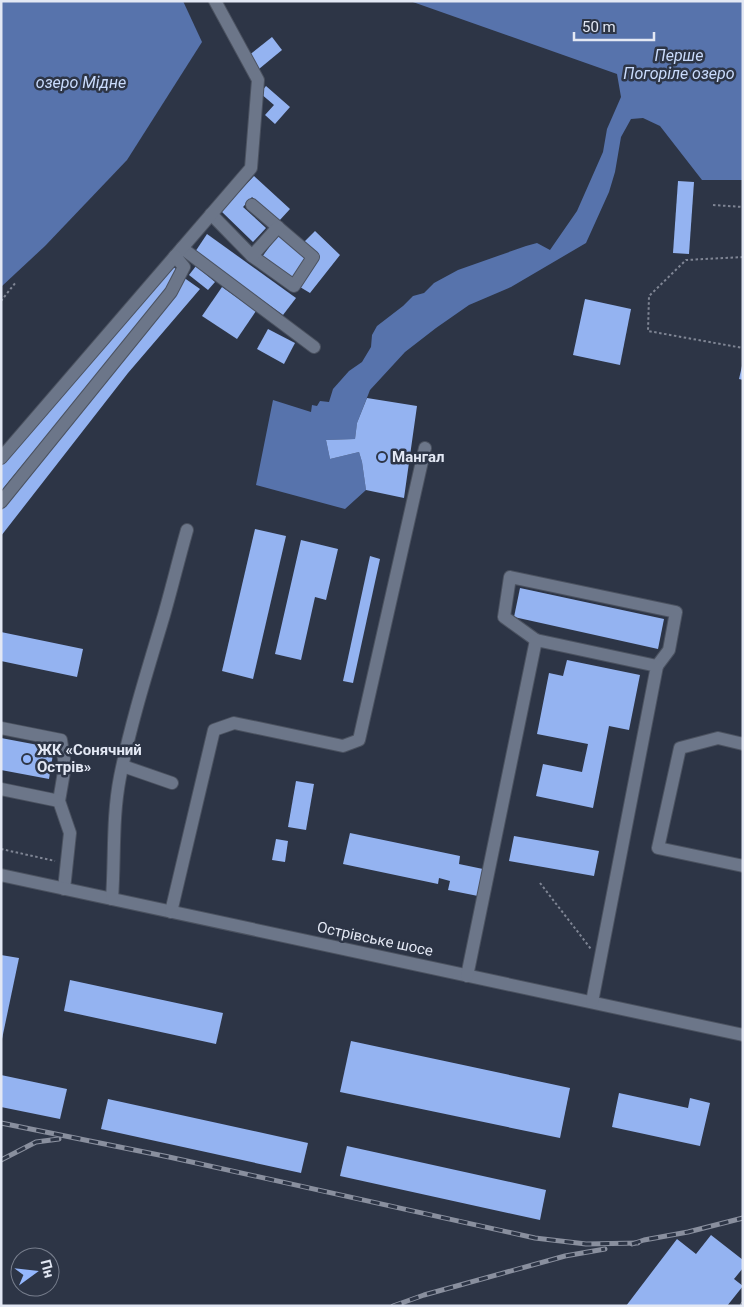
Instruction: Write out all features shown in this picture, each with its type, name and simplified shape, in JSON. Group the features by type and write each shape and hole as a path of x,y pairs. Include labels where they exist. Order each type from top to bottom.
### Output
{"street":[{"path":"1,458 251,168 258,80 215,1"},
{"path":"211,214 252,256 294,286 313,257 252,205"},
{"path":"252,256 278,227"},
{"path":"179,252 314,347"},
{"path":"1,502 171,292 184,267 179,252"},
{"path":"171,912 214,730 234,723 343,746 359,740 424,448"},
{"path":"112,899 115,861 114,820 123,766 140,694 165,613 187,530"},
{"path":"592,1002 657,666 669,650 676,612 510,577 504,617 536,640 657,666"},
{"path":"468,976 536,640"},
{"path":"1,728 62,740 65,766 59,801 70,833 64,889"},
{"path":"743,744 718,738 680,748 658,848 743,866"},
{"path":"123,766 172,783"},
{"path":"1,789 59,801"},
{"name":"Острівське шосе","path":"1,875 743,1035"}],"path":[{"path":"712,205 743,206"},
{"path":"743,257 686,260 648,296 648,331 743,348"},
{"path":"1,301 16,282"},
{"path":"1,849 67,864"},
{"path":"540,883 600,961"}],"water":[{"name":"озеро Мідне","path":"1,1 183,1 202,42 127,160 45,246 1,287"},
{"name":"Перше Погоріле озеро","path":"410,1 743,1 743,180 702,180 660,126 643,118 631,119 621,137 615,172 609,192 586,243 511,287 469,305 436,328 405,352 370,390 357,423 355,439 326,440 330,459 359,452 362,462 366,490 345,509 256,485 273,400 311,412 312,405 317,406 320,401 329,402 333,389 349,371 362,362 371,347 372,335 377,326 413,296 424,293 434,283 458,270 526,246 537,243 550,250 577,211 603,152 607,129 621,97 617,74"}],"building":[{"path":"272,37 282,50 259,69 248,56"},
{"path":"266,86 290,107 275,124 265,115 274,105 260,93"},
{"path":"254,176 290,209 279,221 252,197 243,207 266,228 253,242 221,211"},
{"path":"678,181 694,182 689,254 673,253"},
{"path":"315,231 340,255 310,293 300,287 318,258 304,242"},
{"path":"207,234 296,298 283,315 195,252"},
{"path":"278,235 308,257 292,279 262,257"},
{"path":"172,266 181,273 1,491 1,466"},
{"path":"196,266 215,282 208,290 189,275"},
{"path":"183,277 200,289 128,373 1,536 1,511 173,296"},
{"path":"222,287 256,311 237,339 202,316"},
{"path":"585,299 631,309 620,365 573,355"},
{"path":"268,329 295,343 284,364 257,349"},
{"path":"743,366 743,380 739,379"},
{"path":"367,398 417,406 404,498 366,490 359,452 330,459 326,440 355,439 357,423"},
{"path":"255,529 286,536 253,679 222,671"},
{"path":"301,540 338,549 326,600 315,597 301,660 275,654"},
{"path":"370,556 380,559 353,683 343,681"},
{"path":"520,588 664,619 658,649 514,617"},
{"path":"1,632 83,649 77,677 1,661"},
{"path":"567,660 640,675 629,730 609,726 593,808 536,796 543,764 582,772 588,744 537,734 549,673 563,676"},
{"name":"ЖК «Сонячний Острів»","path":"1,738 54,748 49,779 1,770"},
{"path":"296,781 314,784 306,830 288,827"},
{"path":"350,833 460,856 459,864 483,869 478,896 448,890 450,881 439,878 438,884 343,864"},
{"path":"514,836 599,851 594,876 509,861"},
{"path":"276,839 288,841 285,862 272,860"},
{"path":"1,955 19,958 2,1039 1,1039"},
{"path":"70,980 223,1013 216,1044 64,1011"},
{"path":"351,1041 570,1088 560,1138 340,1092"},
{"path":"1,1075 67,1089 60,1119 1,1107"},
{"path":"619,1093 688,1108 690,1098 710,1103 700,1146 612,1127"},
{"path":"108,1099 308,1143 301,1173 101,1129"},
{"path":"347,1146 546,1190 540,1220 340,1176"},
{"path":"711,1235 743,1260 743,1268 734,1279 743,1286 727,1306 626,1306 677,1239 696,1254"}],"railway":[{"path":"1,1123 169,1157 535,1238 586,1244 638,1243"},
{"path":"1,1160 36,1142 59,1139"},
{"path":"632,1244 743,1218"},
{"path":"393,1306 424,1295 565,1256 605,1249"}],"place":[{"name":"Мангал","path":"382,457"},
{"name":"ЖК «Сонячний Острів»","path":"27,759"}]}
